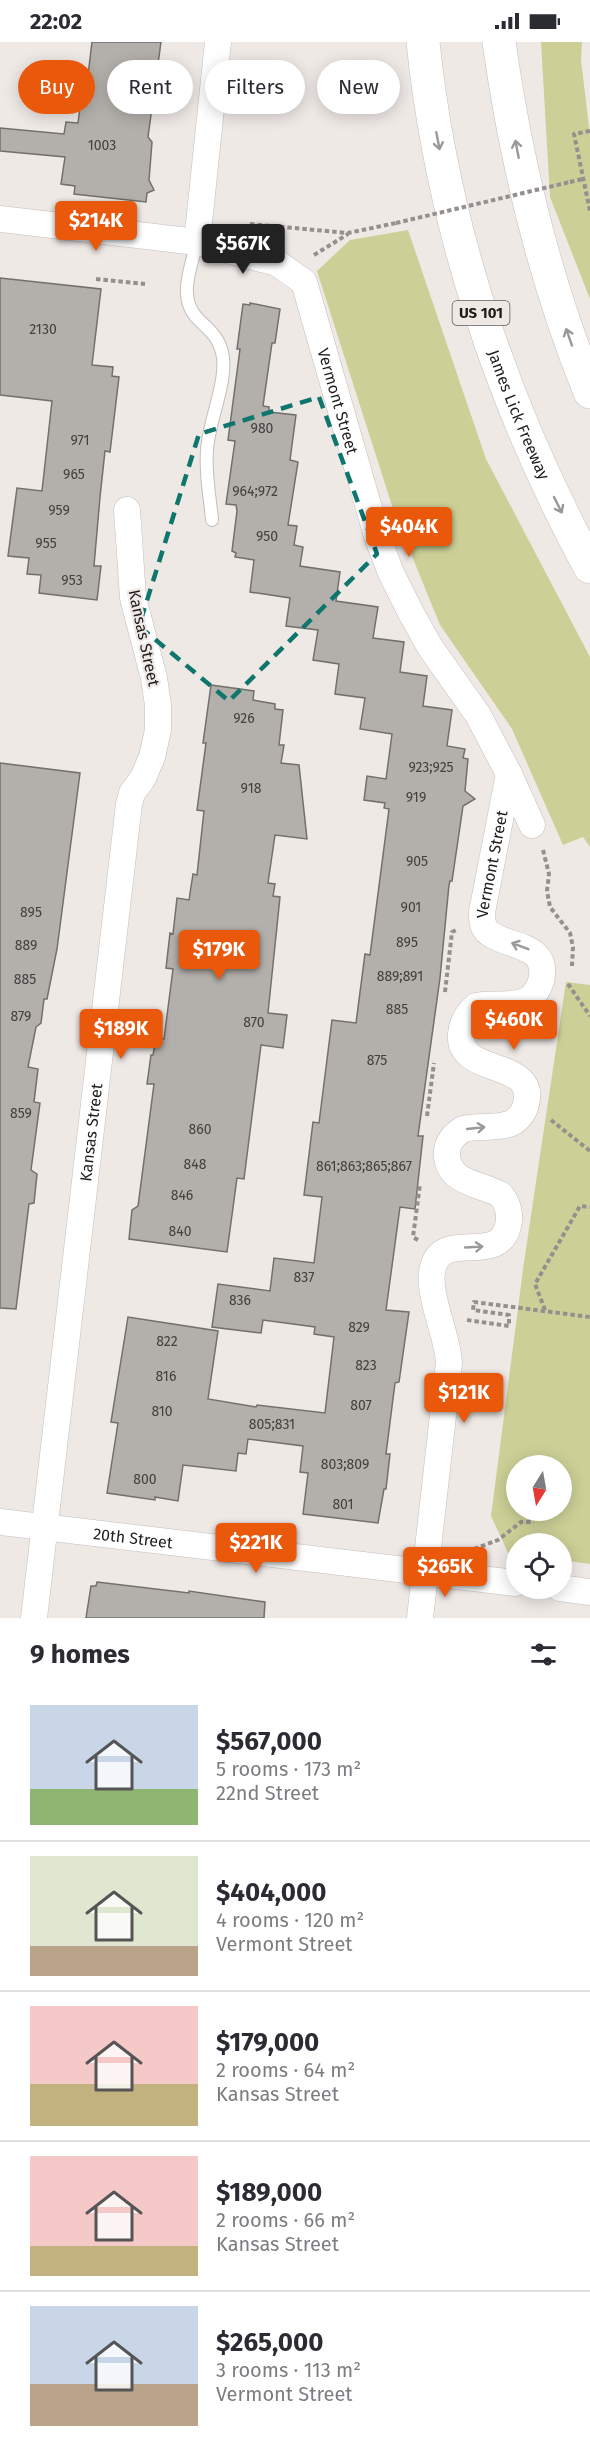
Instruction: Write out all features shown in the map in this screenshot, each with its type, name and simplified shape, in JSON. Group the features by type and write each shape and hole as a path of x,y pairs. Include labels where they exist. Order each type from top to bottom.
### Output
{"highway":[{"name":"James Lick Freeway","path":"423,42 435,127 448,192 484,321 505,384 530,445 590,567"},
{"path":"499,42 507,102 535,232 555,298 590,392"}],"street":[{"path":"197,242 218,42"},
{"path":"0,219 197,242 305,271"},
{"name":"Vermont Street","path":"305,271 377,536 391,573 430,647 478,715 509,774 532,825"},
{"name":"Kansas Street","path":"34,1618 129,804 132,793 143,778 152,757 158,730 158,705 154,678 133,598 127,510"},
{"name":"Vermont Street","path":"509,774 482,912 483,923 484,929 492,935 533,952 541,965 541,978 537,990 527,1000 476,1006 465,1018 461,1040 463,1047 474,1059 509,1072 521,1080 526,1092 525,1107"},
{"path":"420,1618 449,1363 446,1339 432,1290 432,1275 435,1262 444,1252 450,1249 494,1245 505,1235 509,1221 508,1209 501,1195 460,1179 454,1174 448,1161 448,1145 463,1129 512,1123 522,1114 525,1107"},
{"name":"20th Street","path":"0,1522 506,1582"},
{"path":"572,1590 590,1592"}],"lane":[{"path":"197,242 186,292 188,306 217,337 223,354 223,375 210,424 207,451 207,479 212,520"}],"path":[{"path":"590,131 574,134 590,211"},
{"path":"250,224 348,233 583,179"},
{"path":"305,271 348,233"},
{"path":"96,279 145,284"},
{"path":"532,825 549,874 547,891 550,907 570,933 573,947"},
{"path":"445,992 452,932"},
{"path":"427,1116 434,1063"},
{"path":"525,1107 545,1115 590,1151"},
{"path":"413,1237 420,1184"},
{"path":"545,1310 535,1284 580,1206 590,1208"},
{"path":"440,1316 509,1326 509,1315 473,1310 474,1302 590,1317"},
{"path":"473,1549 498,1540 521,1522 534,1522"}],"highlighted area":[{"path":"319,397 377,554 229,701 139,626 199,434"}],"green space":[{"path":"541,42 582,42 581,60 590,135 590,299 550,197"},
{"path":"408,230 486,459 590,657 590,847 583,837 563,845 512,729 440,625 394,512 317,271 350,240"},
{"path":"566,982 590,985 590,1564 572,1562 572,1533 506,1533 506,1548 491,1516 524,1262"}],"building":[{"path":"92,42 161,42 159,60 107,60 107,114 151,114 148,137 152,142 149,180 154,190 147,193 146,202 74,194 75,186 61,184 65,157 0,151 0,128 64,134 66,122 78,123 79,114 95,114 95,60 90,60"},
{"path":"0,278 101,289 92,365 113,367 112,376 119,377 110,452 105,451 100,497 94,566 101,566 97,600 39,593 41,575 27,574 29,558 8,556 17,488 42,491 52,401 0,395"},
{"path":"250,303 280,309 275,343 272,343 263,406 269,407 269,412 296,415 290,460 298,462 288,525 297,526 294,545 303,547 300,566 340,572 336,601 378,607 373,638 404,642 400,672 427,676 423,706 452,710 447,746 465,749 463,758 468,759 465,791 475,799 463,806 452,881 449,885 440,978 418,1136 423,1136 415,1209 400,1207 386,1310 409,1312 399,1382 395,1383 386,1454 390,1454 386,1489 384,1489 378,1523 303,1514 308,1473 300,1472 303,1446 248,1439 246,1454 238,1453 236,1471 183,1465 178,1501 107,1493 118,1423 111,1422 128,1317 218,1331 208,1399 256,1407 257,1405 325,1413 334,1337 314,1334 315,1327 263,1320 261,1333 212,1327 218,1284 270,1291 274,1258 314,1263 322,1197 304,1195 313,1122 319,1123 332,1020 356,1023 365,954 370,955 389,809 384,808 385,803 364,800 367,776 386,779 392,734 360,729 365,698 335,694 339,664 313,660 318,630 286,626 290,598 250,592 254,560 235,557 236,553 232,551 237,511 236,505 226,504 235,441 228,440 240,349 237,349 243,304 250,305"},
{"path":"211,685 254,691 253,700 275,704 275,709 283,710 279,745 284,745 281,763 299,765 307,839 275,835 268,883 275,884 273,896 280,897 268,1013 287,1015 283,1048 261,1045 244,1179 237,1178 227,1252 129,1239 132,1210 138,1206 154,1084 147,1084 151,1055 153,1055 156,1038 164,1039 173,969 166,968 170,933 173,934 177,898 189,900 193,874 197,875 204,811 197,810"},
{"path":"0,763 80,773 57,949 47,999 44,999 41,1023 36,1027 28,1067 38,1069 34,1102 40,1103 31,1170 37,1174 34,1203 29,1204 16,1309 0,1308"},
{"path":"97,1582 189,1593 189,1591 265,1602 264,1618 86,1618 91,1586 96,1586"}]}
